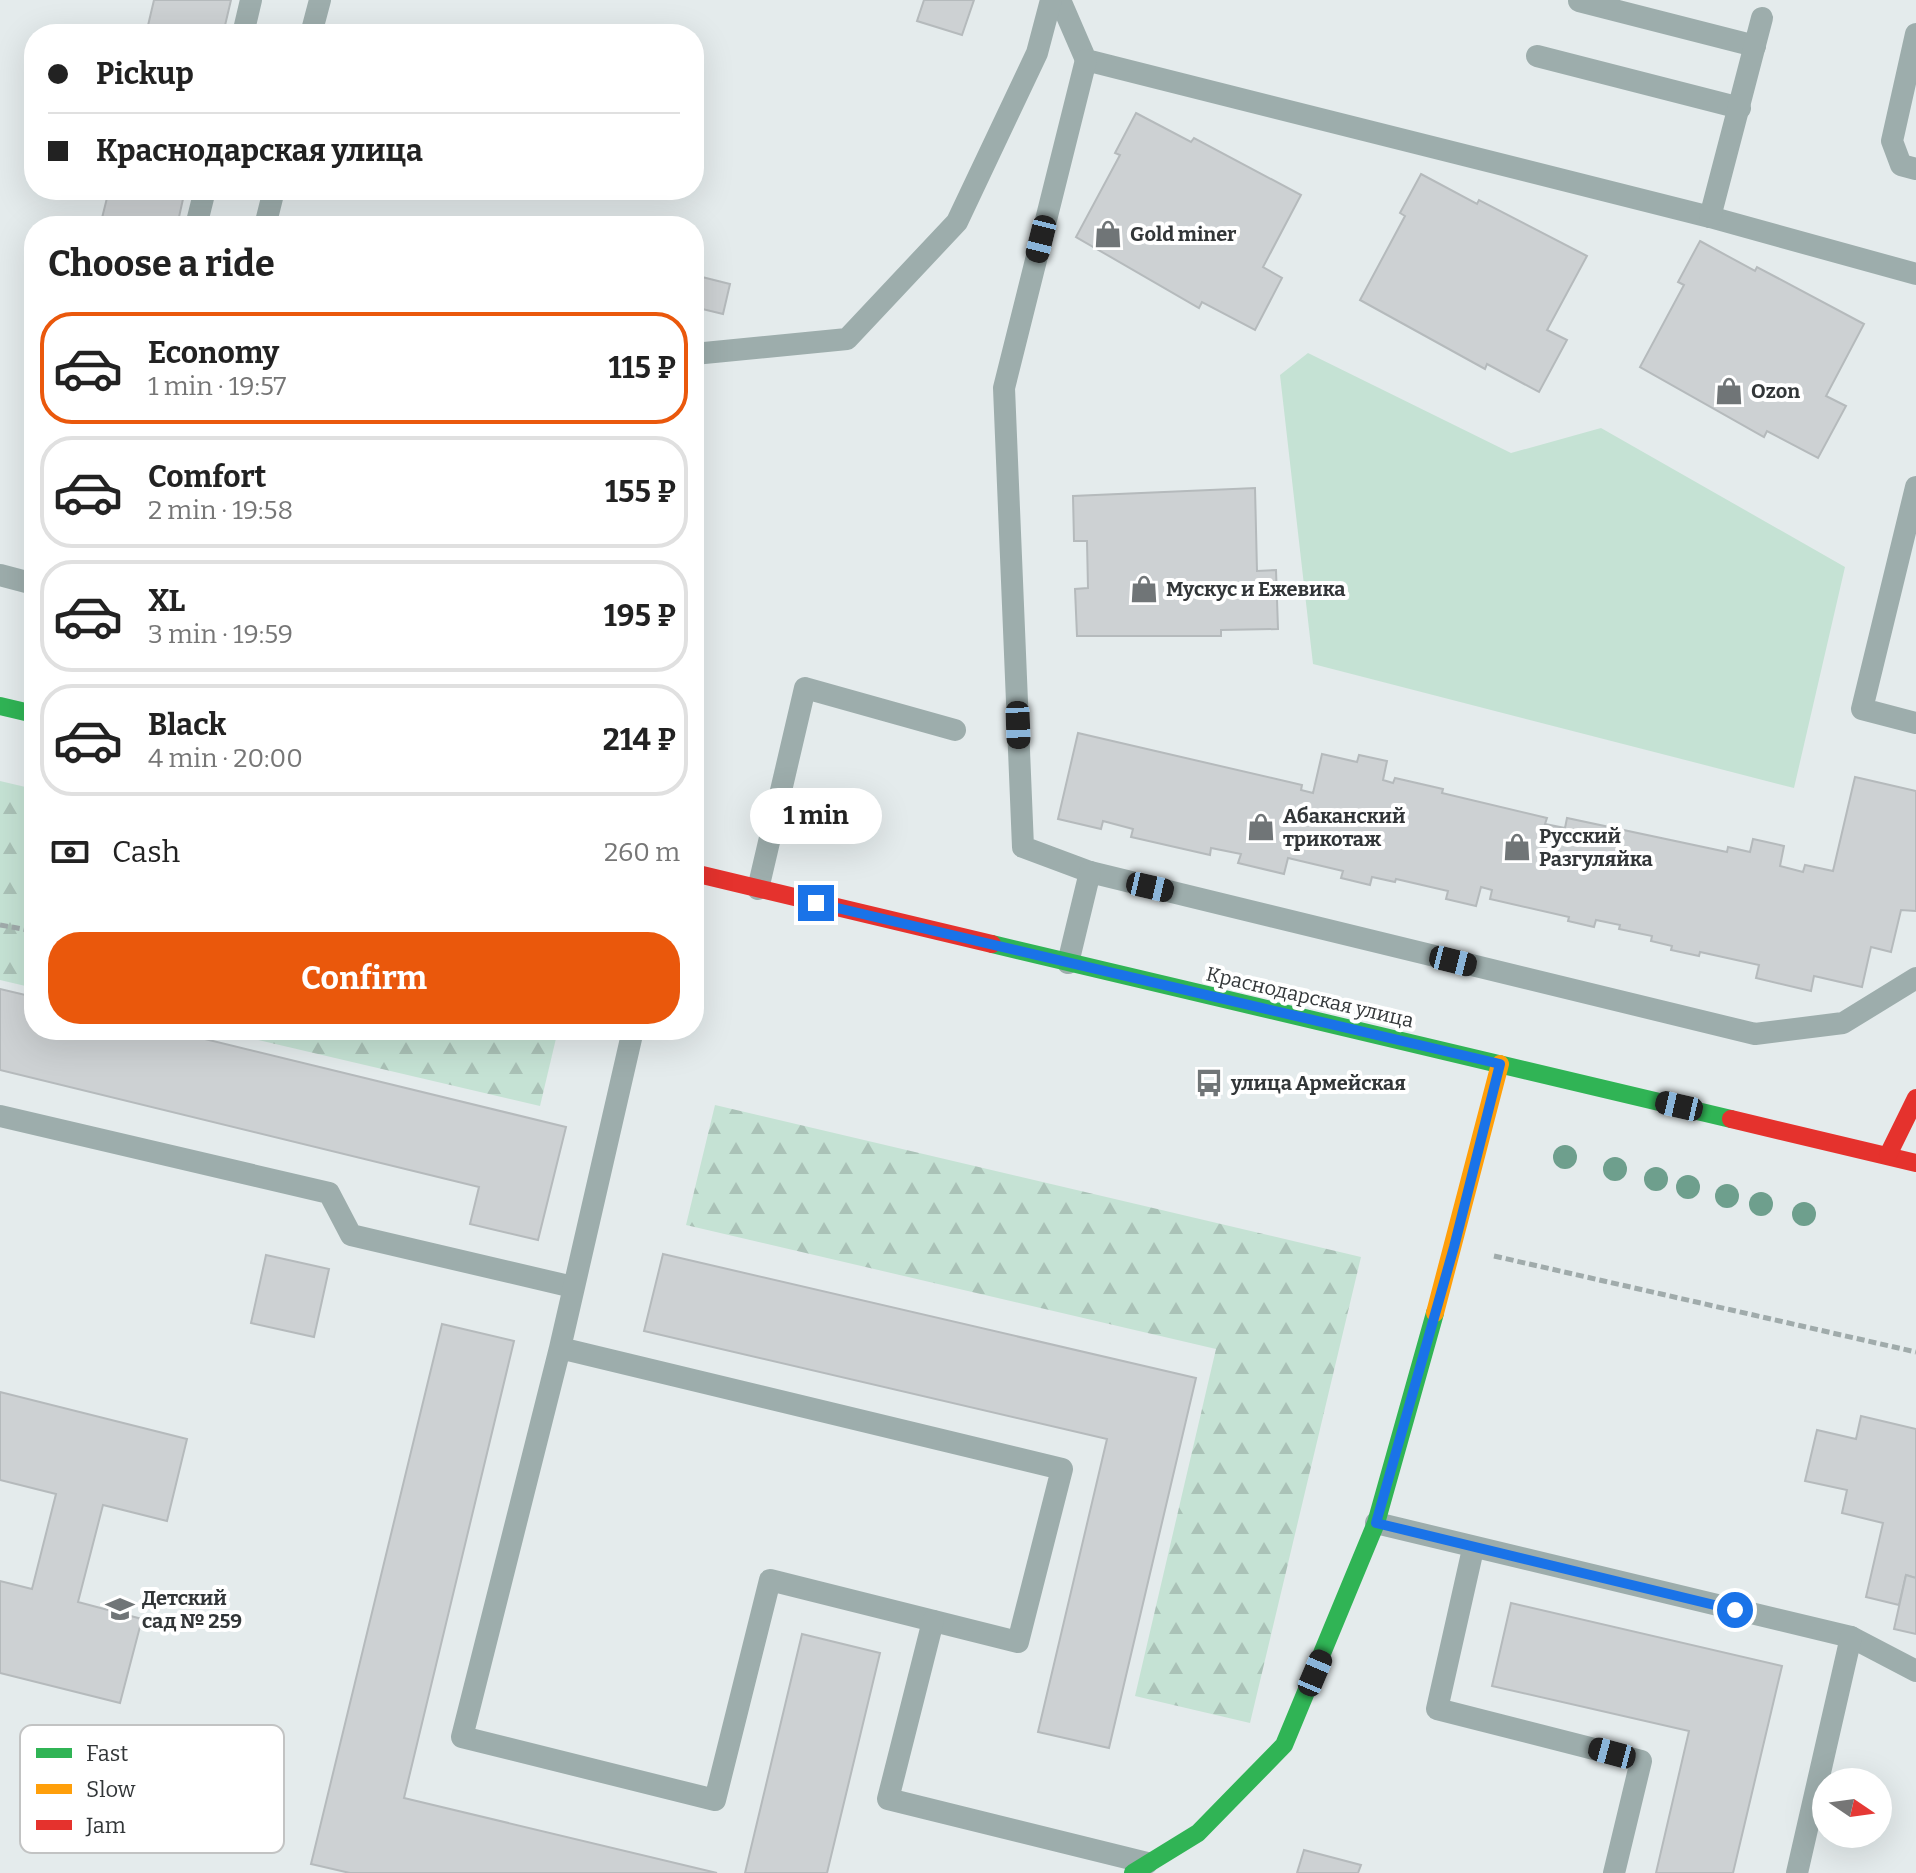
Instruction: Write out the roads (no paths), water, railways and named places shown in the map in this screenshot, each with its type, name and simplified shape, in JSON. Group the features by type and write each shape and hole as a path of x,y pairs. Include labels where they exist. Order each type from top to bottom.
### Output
{"main road":[{"path":"0,706 24,712"},
{"name":"Краснодарская улица","path":"704,876 1916,1163"},
{"path":"1141,1868 1198,1833 1284,1745 1376,1523 1454,1247 1500,1064"},
{"path":"1888,1155 1916,1098"}],"lane":[{"path":"245,24 251,0"},
{"path":"314,24 320,0"},
{"path":"704,353 847,339 957,222 1037,53 1051,0"},
{"path":"1060,0 1086,60 1004,388 1023,847 1090,872 1755,1034 1843,1023 1916,978"},
{"path":"1579,1 1755,46"},
{"path":"1710,217 1762,18"},
{"path":"1916,34 1892,141 1901,165 1916,169"},
{"path":"1537,56 1740,108"},
{"path":"1086,60 1710,217 1916,274"},
{"path":"1916,487 1862,709 1916,723"},
{"path":"0,575 24,581"},
{"path":"758,889 805,688 955,730"},
{"path":"1068,963 1090,872"},
{"path":"560,1348 1062,1469 1018,1642 770,1580 715,1800 462,1737 560,1348 631,1040"},
{"path":"0,1116 329,1193 351,1235 573,1287"},
{"path":"1376,1523 1473,1549 1851,1637 1916,1671"},
{"path":"1473,1549 1437,1709 1641,1761 1614,1873"},
{"path":"933,1621 888,1799 1141,1868"},
{"path":"1797,1873 1851,1637"}],"place":[{"name":"Gold miner","path":"1108,234"},
{"name":"Ozon","path":"1729,391"},
{"name":"Мускус и Ежевика","path":"1144,589"},
{"name":"Абаканский трикотаж","path":"1261,827"},
{"name":"Русский Разгуляйка","path":"1517,847"},
{"name":"улица Армейская","path":"1209,1083"},
{"name":"Детский сад № 259","path":"120,1609"}]}
